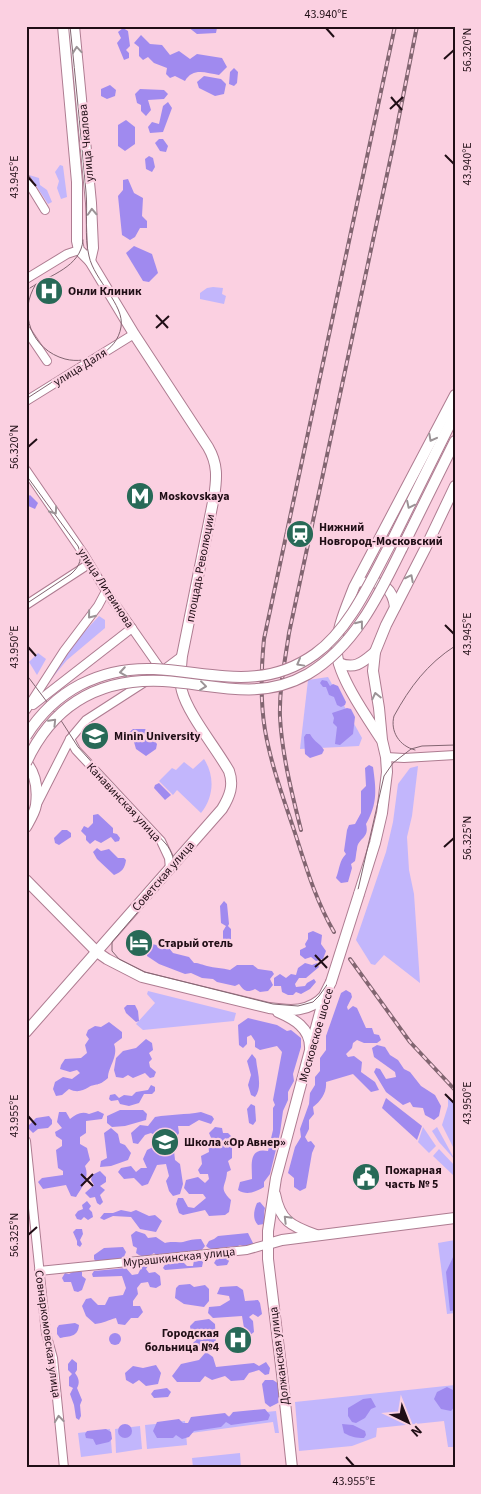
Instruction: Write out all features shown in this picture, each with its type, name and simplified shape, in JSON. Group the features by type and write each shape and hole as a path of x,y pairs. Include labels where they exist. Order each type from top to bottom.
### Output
{"main road":[{"name":"улица Чкалова","path":"63,26 77,182 77,241 79,250"},
{"name":"улица Чкалова","path":"74,26 91,203 93,248 90,261"},
{"name":"площадь Революции","path":"79,250 90,261 134,334 208,447 216,464 217,480 214,497 182,656 180,682 187,705"},
{"name":"Московское шоссе","path":"382,740 345,678 339,663 337,655 339,632 354,587 455,395"},
{"path":"26,736 44,711 60,696 94,678 121,671 152,669 236,678 254,677 278,673 302,663 326,645 360,602 455,414"},
{"path":"26,827 36,806 35,778 32,769 26,762 34,744 45,730 62,712 76,701 112,685 163,681 227,689 264,689 279,686 307,674 334,653 365,618 387,578 455,440"},
{"name":"Московское шоссе","path":"268,1244 274,1188 310,1050 375,842 382,813 386,784 386,757 373,671 375,652 395,607 455,486"},
{"path":"354,587 366,583 381,584 389,589 394,597 395,607"},
{"path":"339,663 354,667 375,652"},
{"name":"Советская улица","path":"26,1032 222,809 230,795 232,779 229,771 187,705"},
{"path":"26,880 98,952 112,962 142,977 269,1008 299,1010 314,1004 326,994"},
{"path":"269,1008 292,1019 304,1028 309,1038 310,1050"},
{"path":"274,1188 278,1207 286,1220 300,1229 317,1236"},
{"name":"Мурашкинская улица","path":"268,1244 282,1240 455,1218"},
{"name":"Должанская улица","path":"268,1244 292,1468"}],"street":[{"path":"26,179 45,210"},
{"path":"26,280 62,257 79,250"},
{"path":"26,330 47,361"},
{"name":"улица Даля","path":"26,401 134,334"},
{"name":"улица Литвинова","path":"26,470 90,564 106,591 187,705"},
{"path":"26,605 90,564"},
{"path":"28,709 55,664 73,637 98,606 106,591"},
{"path":"28,709 132,628"},
{"path":"36,806 70,739 86,720 182,656"},
{"name":"Канавинская улица","path":"70,739 76,750 161,841 169,858 170,869"},
{"path":"386,757 404,758 455,755"},
{"name":"Совнаркомовская улица","path":"26,1141 46,1333 53,1358 64,1468"},
{"name":"Мурашкинская улица","path":"39,1271 239,1251 268,1244"}],"shaded area":[{"path":"172,26 213,26 217,28 216,33 197,34 188,27"},
{"path":"123,28 128,31 130,46 126,50 129,53 129,58 124,60 117,43 121,38 118,32"},
{"path":"141,35 150,44 162,45 170,55 179,51 190,59 197,54 222,58 227,67 219,75 196,72 185,81 175,76 170,78 166,74 167,68 154,63 148,57 143,60 139,56 139,47 134,43"},
{"path":"234,68 238,72 237,83 234,86 229,84 230,72"},
{"path":"204,76 221,79 226,84 224,94 215,96 199,88 197,82"},
{"path":"110,85 116,90 115,96 107,99 101,96 101,89"},
{"path":"140,89 164,90 168,94 164,99 148,100 151,110 146,116 141,111 141,105 137,103 135,94"},
{"path":"168,102 172,108 163,132 150,133 148,127 152,122 159,124 163,106"},
{"path":"126,120 135,127 135,144 125,151 118,146 118,125"},
{"path":"159,139 163,139 168,146 166,152 160,151 155,143"},
{"path":"149,156 153,158 155,167 152,172 146,169 145,159"},
{"path":"60,165 63,166 67,197 61,199 57,188 59,181 55,172"},
{"path":"29,175 39,178 40,185 47,190 52,202 48,204"},
{"path":"128,179 134,193 143,198 142,216 147,221 147,228 140,228 135,237 130,240 122,235 118,196 123,190 123,180"},
{"path":"134,246 152,254 158,273 149,282 143,281 126,253"},
{"path":"207,288 223,288 222,294 226,296 224,304 200,299 200,293"},
{"path":"30,495 38,503 35,509 26,505 26,498"},
{"path":"99,616 105,620 105,628 67,660 47,684 74,643"},
{"path":"38,653 46,659 37,675 29,662"},
{"path":"328,677 362,738 359,746 300,749 308,680"},
{"path":"322,680 327,681 330,686 333,684 338,686 346,702 345,705 341,707 337,705 334,697 329,695 326,687 323,687 320,683"},
{"path":"347,708 351,709 355,717 353,734 340,745 335,744 337,727 333,723 332,713"},
{"path":"133,729 145,729 157,744 156,749 146,756 136,749 134,742 128,741 126,735"},
{"path":"306,734 310,734 324,750 322,754 310,758 305,754 304,737"},
{"path":"204,759 210,772 212,786 211,793 201,813 177,790 173,795 159,781 172,768 176,770 184,762 193,769"},
{"path":"369,765 373,767 375,789 373,809 366,824 366,833 359,842 355,861 351,864 352,868 348,882 341,883 336,878 341,862 346,854 344,851 347,830 349,825 355,824 361,813 361,791 366,786 365,768"},
{"path":"418,766 412,816 407,837 409,870 414,894 420,983 384,955 375,965 371,964 356,940 386,852 393,822 398,784 410,768"},
{"path":"159,783 171,795 165,800 154,788"},
{"path":"98,814 113,828 113,833 117,834 120,838 119,841 115,842 111,837 101,843 95,840 90,844 86,840 86,836 81,831 84,826 88,828 93,823 93,815"},
{"path":"62,830 67,830 71,833 71,837 59,845 55,843 54,838"},
{"path":"97,848 101,851 109,849 118,858 124,858 126,860 123,869 114,875 97,859 93,852"},
{"path":"224,901 227,904 228,926 231,929 231,942 229,945 223,942 223,931 226,926 221,923 220,906"},
{"path":"313,931 322,935 321,944 326,951 323,959 316,961 311,957 305,959 300,955 300,950 306,947 308,933"},
{"path":"152,944 169,948 173,953 189,957 194,963 207,966 230,970 237,965 253,965 258,969 272,971 274,974 270,979 273,985 268,991 260,992 255,989 248,991 244,990 239,984 235,986 217,982 213,979 202,978 191,973 185,974 159,964 147,956 147,949"},
{"path":"305,963 312,965 317,963 319,967 306,978 299,978 295,984 296,987 305,986 314,979 316,982 310,989 301,994 296,992 293,995 288,995 282,992 281,986 274,986 274,978 280,974 286,978 291,974 296,975 298,968"},
{"path":"346,990 351,993 352,997 347,1007 348,1010 353,1006 357,1008 366,1028 372,1028 374,1034 379,1035 381,1040 377,1043 364,1043 357,1040 346,1054 348,1057 354,1056 362,1062 361,1072 375,1082 379,1090 371,1092 353,1074 326,1082 324,1093 313,1107 314,1114 309,1120 309,1129 305,1137 308,1142 311,1141 315,1146 306,1188 300,1191 294,1187 294,1178 288,1173 295,1147 301,1137 300,1129 309,1104 310,1093 315,1085 315,1077 320,1071 320,1058 326,1050 326,1036 341,993"},
{"path":"148,991 236,1013 234,1021 143,1030 136,1024 155,1003 147,994"},
{"path":"127,1005 135,1005 139,1021 136,1022 126,1013 124,1008"},
{"path":"248,1018 277,1025 287,1031 291,1030 301,1038 301,1047 293,1074 294,1081 288,1092 288,1100 283,1111 280,1133 270,1174 264,1182 264,1187 248,1193 238,1190 240,1182 252,1179 252,1159 254,1155 257,1152 268,1151 273,1130 273,1108 275,1105 273,1100 282,1052 277,1046 260,1050 255,1047 255,1041 251,1035 247,1037 247,1044 243,1048 239,1045 238,1025"},
{"path":"109,1022 122,1032 122,1038 114,1044 115,1053 108,1078 102,1083 82,1090 75,1091 69,1089 62,1095 56,1096 53,1089 55,1082 63,1077 72,1079 80,1073 77,1070 70,1072 60,1069 65,1059 81,1058 87,1053 85,1045 89,1039 86,1035 88,1030 95,1026 101,1027"},
{"path":"146,1039 152,1043 153,1050 149,1053 152,1059 149,1062 150,1067 156,1072 154,1077 150,1078 145,1073 133,1078 128,1075 123,1078 116,1077 114,1070 116,1058 123,1051 136,1048"},
{"path":"377,1045 385,1047 390,1055 398,1060 404,1069 410,1072 421,1086 435,1095 441,1106 439,1116 434,1120 425,1115 423,1108 413,1107 410,1102 403,1105 386,1092 374,1072 376,1068 380,1069 386,1079 396,1077 395,1072 374,1057 372,1048"},
{"path":"252,1054 256,1059 259,1079 259,1089 255,1097 251,1095 248,1085 251,1075 247,1061"},
{"path":"151,1085 155,1087 155,1091 152,1094 144,1094 139,1103 129,1106 120,1104 118,1100 111,1101 109,1099 110,1095 115,1094 119,1098 124,1095 132,1096 136,1092 148,1090"},
{"path":"448,1097 455,1104 455,1151 442,1125 448,1106"},
{"path":"386,1098 422,1126 417,1140 382,1108"},
{"path":"251,1104 255,1106 256,1121 253,1125 249,1123 247,1109"},
{"path":"120,1110 143,1110 147,1114 146,1120 125,1126 112,1127 107,1123 107,1116"},
{"path":"98,1111 104,1114 102,1119 86,1121 86,1133 80,1137 80,1144 87,1148 90,1160 85,1166 87,1174 85,1182 76,1197 71,1196 66,1185 43,1189 38,1182 42,1178 63,1175 63,1171 58,1168 56,1150 62,1146 62,1140 56,1136 55,1132 62,1128 57,1122 59,1112 66,1112 70,1119 79,1114 89,1114"},
{"path":"201,1112 212,1116 214,1119 211,1124 199,1120 189,1126 178,1126 179,1133 176,1138 161,1139 151,1133 145,1135 138,1144 133,1143 131,1133 140,1125 148,1126 155,1117"},
{"path":"49,1116 52,1124 48,1128 38,1129 33,1133 29,1129 29,1125 36,1118"},
{"path":"215,1127 222,1128 223,1133 228,1133 232,1137 232,1158 228,1161 231,1170 227,1172 224,1187 231,1200 229,1212 225,1215 209,1216 205,1210 183,1215 179,1213 176,1204 178,1198 183,1198 188,1207 194,1208 206,1198 203,1194 189,1194 184,1188 186,1180 198,1177 205,1183 209,1179 208,1174 200,1174 198,1170 202,1164 201,1156 209,1152 208,1142 212,1140 209,1133"},
{"path":"423,1127 436,1146 429,1153 418,1142"},
{"path":"437,1127 455,1160 432,1131"},
{"path":"111,1128 118,1134 120,1143 125,1145 131,1153 128,1160 111,1166 100,1167 101,1161 107,1158 104,1133"},
{"path":"157,1145 174,1151 175,1160 180,1164 183,1184 180,1194 173,1196 169,1191 166,1181 169,1176 166,1164 157,1165 148,1184 142,1186 134,1178 124,1179 118,1172 121,1168 131,1166 136,1172 141,1168 147,1168 143,1159 147,1150"},
{"path":"439,1149 455,1166 453,1175 433,1156"},
{"path":"100,1171 106,1177 106,1182 100,1186 105,1190 100,1195 103,1202 100,1205 95,1197 90,1198 85,1193 94,1185 91,1180 92,1175"},
{"path":"87,1201 91,1206 89,1209 93,1217 88,1220 84,1217 81,1220 77,1219 75,1215 83,1209 82,1205"},
{"path":"260,1202 265,1208 265,1220 264,1224 258,1225 254,1214 257,1203"},
{"path":"121,1210 131,1212 136,1210 149,1216 155,1215 162,1221 156,1232 140,1229 131,1217 113,1216 104,1220 100,1218 104,1213 113,1213"},
{"path":"76,1229 82,1229 83,1234 80,1240 82,1244 80,1247 77,1245 73,1232"},
{"path":"136,1231 145,1234 148,1238 156,1237 165,1243 201,1239 205,1246 201,1251 182,1252 179,1256 159,1258 154,1253 143,1257 136,1253 137,1248 133,1246 131,1235"},
{"path":"248,1233 254,1245 249,1248 240,1245 214,1250 206,1246 209,1241 218,1236"},
{"path":"455,1240 455,1313 447,1314 438,1243"},
{"path":"123,1247 126,1252 123,1259 97,1263 94,1259 94,1255 104,1248"},
{"path":"455,1253 455,1310 450,1311 446,1272"},
{"path":"227,1257 229,1261 227,1265 217,1266 214,1263 217,1258"},
{"path":"200,1259 203,1262 202,1267 165,1270 163,1268 166,1263 183,1262 187,1266 193,1266 194,1260"},
{"path":"145,1262 149,1273 155,1272 160,1276 161,1285 156,1288 150,1287 148,1282 141,1283 137,1288 138,1294 133,1301 133,1306 140,1306 143,1312 138,1318 131,1318 125,1325 118,1324 116,1318 95,1324 86,1316 82,1306 86,1299 91,1298 98,1305 105,1305 109,1297 123,1295 126,1288 122,1276 93,1277 94,1271 126,1268 132,1275 138,1274 140,1270 138,1267 141,1263"},
{"path":"78,1269 86,1279 82,1290 78,1292 74,1291 71,1282 64,1282 62,1278 65,1273 69,1274"},
{"path":"190,1284 194,1287 205,1285 209,1289 209,1301 204,1307 184,1304 175,1298 176,1288 179,1285"},
{"path":"237,1286 243,1290 245,1301 258,1300 260,1303 262,1314 258,1317 253,1314 249,1317 253,1321 254,1332 249,1336 245,1334 242,1316 213,1318 208,1313 209,1307 220,1306 230,1300 229,1296 217,1294 220,1287"},
{"path":"209,1319 215,1324 216,1344 213,1348 202,1348 196,1353 191,1350 191,1345 197,1339 203,1340 205,1335 201,1332 196,1335 191,1333 190,1326 195,1321"},
{"path":"75,1323 79,1325 75,1334 60,1338 57,1334 59,1325"},
{"path":"113,1333 117,1333 121,1339 117,1345 113,1345 109,1341 109,1337"},
{"path":"206,1352 213,1357 216,1367 254,1363 259,1366 266,1362 270,1368 269,1374 265,1375 259,1370 249,1373 244,1380 231,1381 225,1376 212,1380 205,1376 200,1382 177,1382 172,1376 181,1364 199,1360"},
{"path":"72,1359 77,1363 75,1373 79,1384 77,1388 82,1400 79,1420 76,1418 70,1394 73,1388 69,1386 69,1377 72,1374 68,1370 68,1364"},
{"path":"156,1365 161,1373 158,1384 146,1386 139,1380 133,1384 126,1380 125,1373 133,1366 143,1368"},
{"path":"265,1380 273,1380 279,1384 280,1402 270,1407 265,1403 262,1384"},
{"path":"455,1385 455,1447 448,1447 444,1421 377,1428 376,1437 352,1446 299,1451 295,1402"},
{"path":"447,1387 455,1391 455,1406 451,1411 441,1409 434,1399 437,1392"},
{"path":"167,1388 171,1392 168,1397 154,1398 151,1394 154,1390"},
{"path":"371,1398 376,1407 371,1409 365,1418 356,1423 352,1422 348,1416 348,1408 363,1399"},
{"path":"265,1409 270,1415 268,1420 231,1425 226,1422 221,1427 194,1431 189,1437 182,1439 176,1435 173,1438 157,1438 153,1431 157,1422 179,1419 183,1423 188,1423 191,1417 225,1413 229,1417 233,1412"},
{"path":"276,1411 279,1433 275,1433 273,1422 191,1433 190,1420"},
{"path":"185,1421 187,1445 147,1449 145,1425"},
{"path":"125,1424 130,1426 132,1431 130,1436 125,1438 120,1436 118,1431 120,1426"},
{"path":"342,1424 353,1425 365,1431 366,1435 364,1438 361,1438 344,1433"},
{"path":"140,1426 142,1449 116,1453 115,1429"},
{"path":"106,1429 111,1432 112,1439 109,1442 96,1445 93,1439 86,1438 85,1434 87,1431"},
{"path":"110,1429 112,1453 81,1457 78,1433"},
{"path":"240,1453 241,1467 193,1468 192,1458"}],"tram line":[{"path":"36,284 30,295 28,318 36,339 44,348 65,359 83,360 100,355 114,343 121,327 121,319 114,301 97,274 89,256 86,232 86,192 70,26"},
{"path":"30,288 71,264 77,257 83,240"},
{"path":"26,399 60,377 74,372 90,360"},
{"path":"26,475 80,550 77,568 26,604"},
{"path":"415,750 404,745 397,737 393,727 394,716 406,695 420,677 436,660 455,646"},
{"path":"26,674 78,747 166,844 173,856 174,870 112,942 112,951 119,959 145,972 273,1004 298,1006 313,1002 329,982 357,894 384,776 393,763 411,749 422,746 455,745"}],"railway":[{"path":"334,932 312,884 271,756 262,707 262,662 264,639 395,26"},
{"path":"301,830 288,774 281,731 280,706 284,664 417,26"},
{"path":"350,959 410,1042 455,1090"}],"place":[{"name":"Онли Клиник","path":"49,291"},
{"name":"Moskovskaya","path":"140,496"},
{"name":"Нижний Новгород-Московский","path":"300,534"},
{"name":"Minin University","path":"95,736"},
{"name":"Старый отель","path":"139,943"},
{"name":"Школа «Ор Авнер»","path":"165,1142"},
{"name":"Пожарная часть № 5","path":"366,1177"},
{"name":"Городская больница №4","path":"238,1340"}]}
